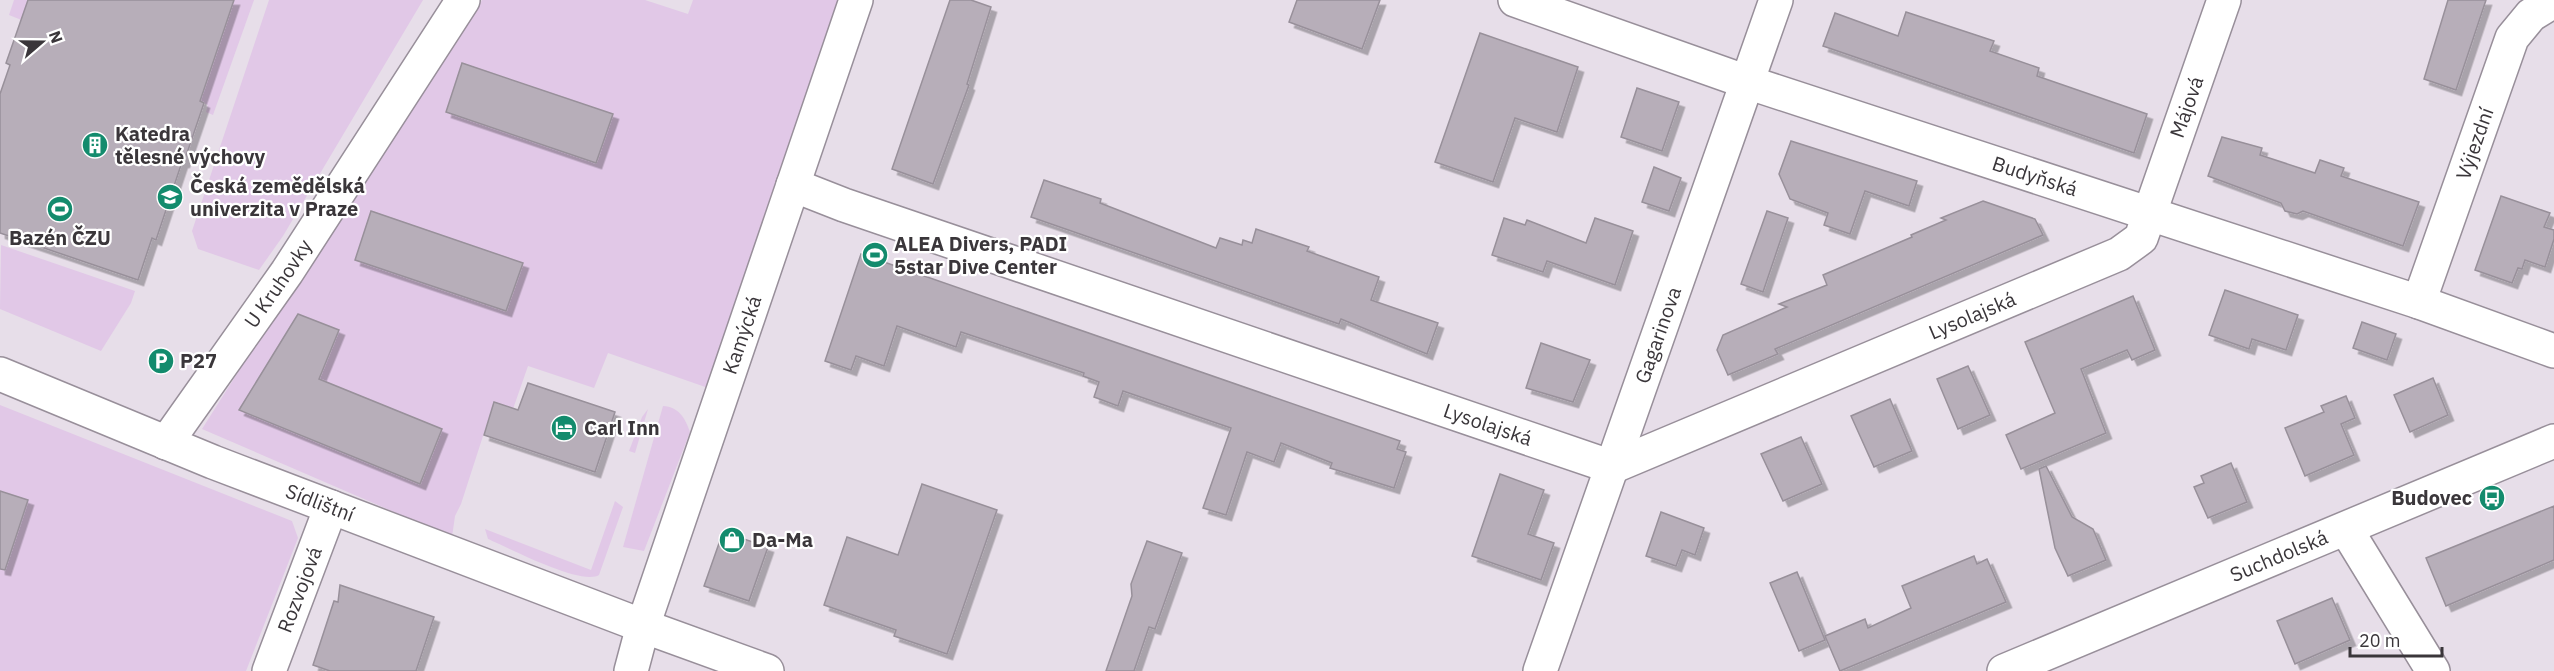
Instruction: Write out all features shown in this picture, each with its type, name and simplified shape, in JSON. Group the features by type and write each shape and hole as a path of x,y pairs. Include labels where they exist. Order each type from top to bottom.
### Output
{"street":[{"name":"U Kruhovky","path":"166,443 287,272 463,0"},
{"name":"Kamýcká","path":"631,671 644,626 856,0"},
{"name":"Budyňská","path":"1515,0 1747,82 2420,302 2554,351"},
{"name":"Gagarinova","path":"1540,671 1776,0"},
{"name":"Májová","path":"2152,213 2224,0"},
{"name":"Výjezdní","path":"2420,302 2512,38 2531,15 2554,1"},
{"name":"Lysolajská","path":"793,185 844,205 1612,467 2119,254 2141,238 2152,213"},
{"name":"Sídlištní","path":"0,374 166,443 644,626"},
{"name":"Suchdolská","path":"2004,671 2554,441"},
{"name":"Rozvojová","path":"269,671 331,507"},
{"path":"2346,529 2433,671"},
{"path":"644,626 767,671"}],"shaded area":[{"path":"14,0 28,0 26,6 29,7 24,21 9,15"},
{"path":"234,0 254,0 213,115 206,112 208,105 200,101"},
{"path":"269,0 423,0 283,236 259,270 198,249 192,231"},
{"path":"482,0 645,0 688,14 693,0 845,0 711,389 608,353 594,388 528,366 513,409 494,402 455,516 452,537 202,429 345,203 457,42","holes":["462,63 612,114 597,162 446,112","371,211 522,263 506,311 355,260","298,314 339,331 317,385 331,384 442,429 420,484 239,410"]},
{"path":"1,245 135,291 131,303 101,351 0,309"},
{"path":"0,405 292,521 298,538 246,671 0,671"},
{"path":"663,406 681,414 690,432 644,551 623,547"},
{"path":"648,409 635,453 629,451 642,417"},
{"path":"615,501 623,507 599,575 590,577 562,571 512,550 488,539 485,529 591,570"}],"building":[{"name":"Katedra tělesné výchovy","path":"28,0 234,0 200,101 204,103 184,162 182,162 156,240 152,238 138,280 0,233 0,94 10,65 6,63"},
{"path":"950,0 971,0 991,7 967,84 969,85 933,184 892,169"},
{"path":"1297,0 1380,0 1362,49 1289,22"},
{"path":"2448,0 2486,0 2456,90 2424,79"},
{"path":"1906,12 1994,41 1990,51 2039,68 2037,76 2147,114 2134,153 1823,46 1835,13 1898,36"},
{"path":"1480,33 1578,67 1557,132 1515,118 1493,182 1435,162"},
{"path":"462,63 613,114 596,163 446,112"},
{"path":"1637,88 1679,102 1662,151 1621,137"},
{"path":"2222,137 2262,148 2260,155 2315,173 2320,160 2344,168 2341,176 2419,202 2403,246 2303,211 2297,214 2285,211 2281,203 2208,176"},
{"path":"1791,141 1917,181 1909,206 1865,191 1850,234 1824,225 1828,213 1790,199 1779,174"},
{"path":"1654,167 1681,178 1669,211 1642,202"},
{"path":"1044,180 1101,199 1100,203 1216,248 1220,238 1242,245 1243,240 1252,243 1256,229 1309,247 1307,251 1379,277 1371,300 1438,323 1427,354 1341,319 1339,324 1031,217"},
{"path":"2501,196 2550,213 2544,227 2554,230 2554,239 2545,267 2525,260 2522,269 2518,268 2512,283 2475,270"},
{"path":"1983,201 2035,219 2043,235 1775,349 1778,354 1728,375 1717,350 1723,335 1787,307 1779,304 1827,285 1823,275 1912,237 1911,235 1946,220 1941,218"},
{"path":"371,211 523,263 506,311 355,260"},
{"path":"1767,211 1788,218 1763,292 1741,284"},
{"path":"1504,218 1525,225 1527,220 1586,243 1595,218 1633,231 1615,285 1547,261 1543,272 1492,255"},
{"path":"861,254 1400,441 1397,449 1406,452 1394,488 1330,468 1332,463 1281,443 1274,462 1247,452 1226,515 1203,508 1231,428 1123,391 1118,406 1094,397 1099,382 1083,376 1084,373 961,332 956,347 897,326 884,366 856,356 851,370 825,361"},
{"path":"2225,290 2298,315 2286,350 2252,339 2249,349 2209,335"},
{"path":"2133,296 2155,350 2132,360 2127,350 2081,369 2106,433 2021,469 2006,435 2055,413 2025,342"},
{"path":"298,314 339,330 319,379 442,429 420,484 239,410"},
{"path":"2362,322 2396,334 2387,360 2353,348"},
{"path":"1541,343 1590,360 1573,402 1526,388"},
{"path":"1968,366 1990,415 1958,429 1937,379"},
{"path":"2433,378 2448,415 2410,432 2394,395"},
{"path":"528,383 615,412 595,472 484,435 494,402 518,410"},
{"path":"2346,396 2355,418 2341,424 2354,455 2305,476 2285,428 2324,412 2321,406"},
{"path":"1890,399 1912,451 1874,467 1851,416"},
{"path":"1801,437 1822,484 1783,501 1761,454"},
{"path":"2231,463 2247,502 2208,518 2194,487 2204,483 2201,476"},
{"path":"2046,466 2072,517 2093,529 2106,560 2068,576 2055,548 2039,469"},
{"path":"1500,474 1544,490 1528,534 1554,543 1541,580 1472,556"},
{"path":"922,484 997,510 947,654 894,636 896,630 824,605 847,537 898,555"},
{"path":"0,491 28,500 5,570 0,569"},
{"path":"2554,506 2554,560 2446,606 2426,558"},
{"path":"1661,512 1704,528 1695,555 1682,550 1676,566 1646,556"},
{"path":"723,532 768,547 749,601 704,586"},
{"path":"1147,541 1182,553 1155,629 1149,627 1134,671 1106,671 1132,596 1131,584"},
{"path":"1974,556 1977,564 1987,559 2006,602 1840,671 1825,636 1865,619 1868,628 1911,608 1902,586"},
{"path":"1797,572 1825,640 1799,651 1770,583"},
{"path":"340,585 434,617 416,671 330,671 313,665 334,601 338,602"},
{"path":"2332,598 2350,640 2295,664 2277,621"}],"place":[{"name":"Katedra tělesné výchovy","path":"95,145"},
{"name":"Česká zemědělská univerzita v Praze","path":"170,197"},
{"name":"Bazén ČZU","path":"60,209"},
{"name":"ALEA Divers, PADI 5star Dive Center","path":"875,255"},
{"name":"P27","path":"161,361"},
{"name":"Carl Inn","path":"564,428"},
{"name":"Budovec","path":"2492,498"},
{"name":"Da-Ma","path":"732,540"}]}
